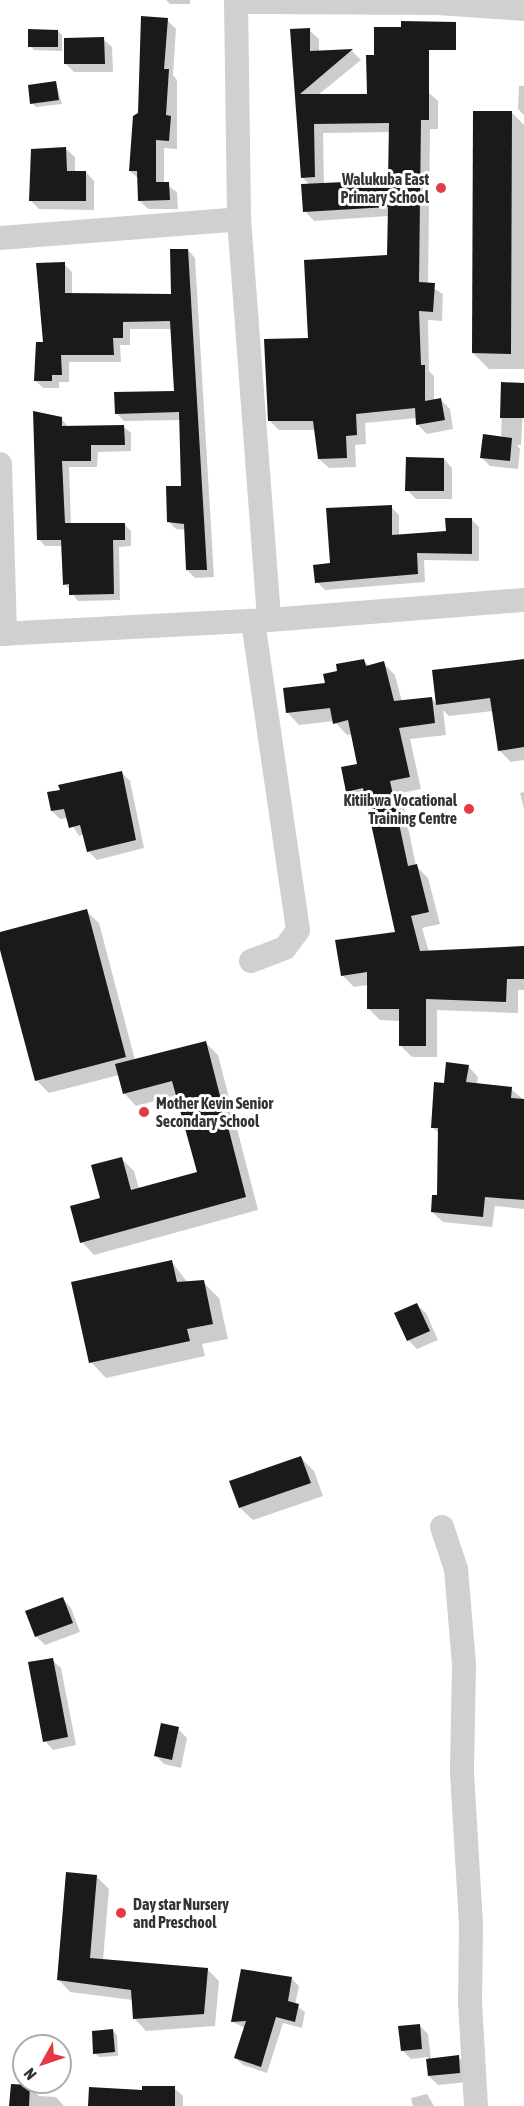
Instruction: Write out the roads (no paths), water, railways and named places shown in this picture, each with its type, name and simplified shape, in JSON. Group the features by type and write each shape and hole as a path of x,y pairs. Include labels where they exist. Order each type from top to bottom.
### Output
{"street":[{"path":"251,961 285,948 298,930 261,620 239,219 236,1 437,2 524,9"},
{"path":"0,238 239,219"},
{"path":"0,464 2,634 261,620 524,600"},
{"path":"442,1527 456,1569 464,1665 462,1773 471,1924 470,2002 476,2106"}],"place":[{"name":"Walukuba East Primary School","path":"441,188"},
{"name":"Kitiibwa Vocational Training Centre","path":"469,809"},
{"name":"Mother Kevin Senior Secondary School","path":"144,1112"},
{"name":"Day star Nursery and Preschool","path":"121,1913"}]}
